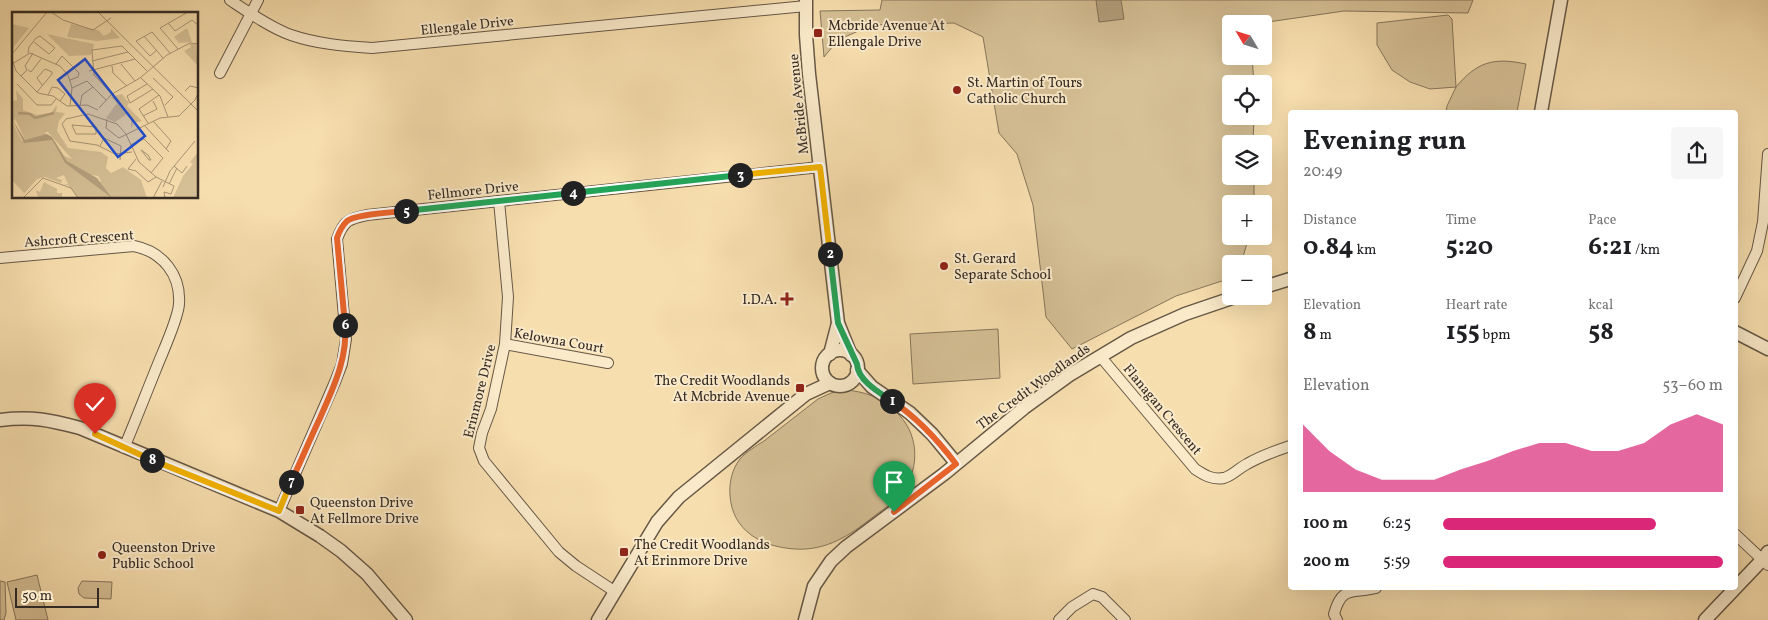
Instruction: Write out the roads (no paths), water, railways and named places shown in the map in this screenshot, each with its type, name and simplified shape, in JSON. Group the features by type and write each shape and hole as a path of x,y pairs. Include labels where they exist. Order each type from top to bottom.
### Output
{"street":[{"name":"Ellengale Drive","path":"230,0 290,34 333,45 372,48 806,3"},
{"path":"220,73 258,0"},
{"path":"1541,110 1560,0"},
{"name":"McBride Avenue","path":"806,3 807,46 838,323 851,355"},
{"path":"1738,292 1757,251 1763,222 1768,154"},
{"name":"Fellmore Drive","path":"279,511 342,364 346,339 337,238 348,220 367,215 820,167"},
{"name":"Erinmore Drive","path":"499,201 508,297 505,344 491,408 479,448 484,461 559,552 576,566 614,591"},
{"name":"Ashcroft Crescent","path":"0,258 134,246 146,248 157,255 173,273 178,283 179,306 124,448"},
{"path":"1272,285 1288,280"},
{"name":"The Credit Woodlands","path":"805,620 814,586 831,561 846,547 956,464 1024,408 1071,374 1131,338 1185,314 1222,301"},
{"name":"McBride Avenue","path":"830,354 838,323"},
{"path":"1738,334 1768,349"},
{"name":"Kelowna Court","path":"505,344 608,363"},
{"path":"806,394 822,368 825,358 841,350 851,355 857,364 858,370 872,387 910,413 932,434 956,464"},
{"name":"Flanagan Crescent","path":"1100,356 1195,469 1205,476 1226,478 1245,464 1288,447"},
{"path":"822,368 823,374 830,383 842,386 852,381 858,370"},
{"path":"598,620 657,522 679,497 806,394 830,383"},
{"path":"847,384 872,387"},
{"path":"0,420 46,419 80,428 124,448 279,511 320,536 367,574 406,620"},
{"path":"1738,536 1766,559 1738,587"},
{"path":"1337,620 1334,614 1338,602 1348,591 1357,590"},
{"path":"1705,620 1735,590"},
{"path":"1059,620 1072,607 1093,594 1102,597 1126,620"}],"place":[{"name":"Mcbride Avenue At Ellengale Drive","path":"818,33"},
{"name":"St. Martin of Tours Catholic Church","path":"957,90"},
{"name":"St. Gerard Separate School","path":"944,266"},
{"name":"I.D.A.","path":"787,299"},
{"name":"The Credit Woodlands At Mcbride Avenue","path":"800,388"},
{"name":"Queenston Drive At Fellmore Drive","path":"300,510"},
{"name":"The Credit Woodlands At Erinmore Drive","path":"624,552"},
{"name":"Queenston Drive Public School","path":"102,555"}]}
